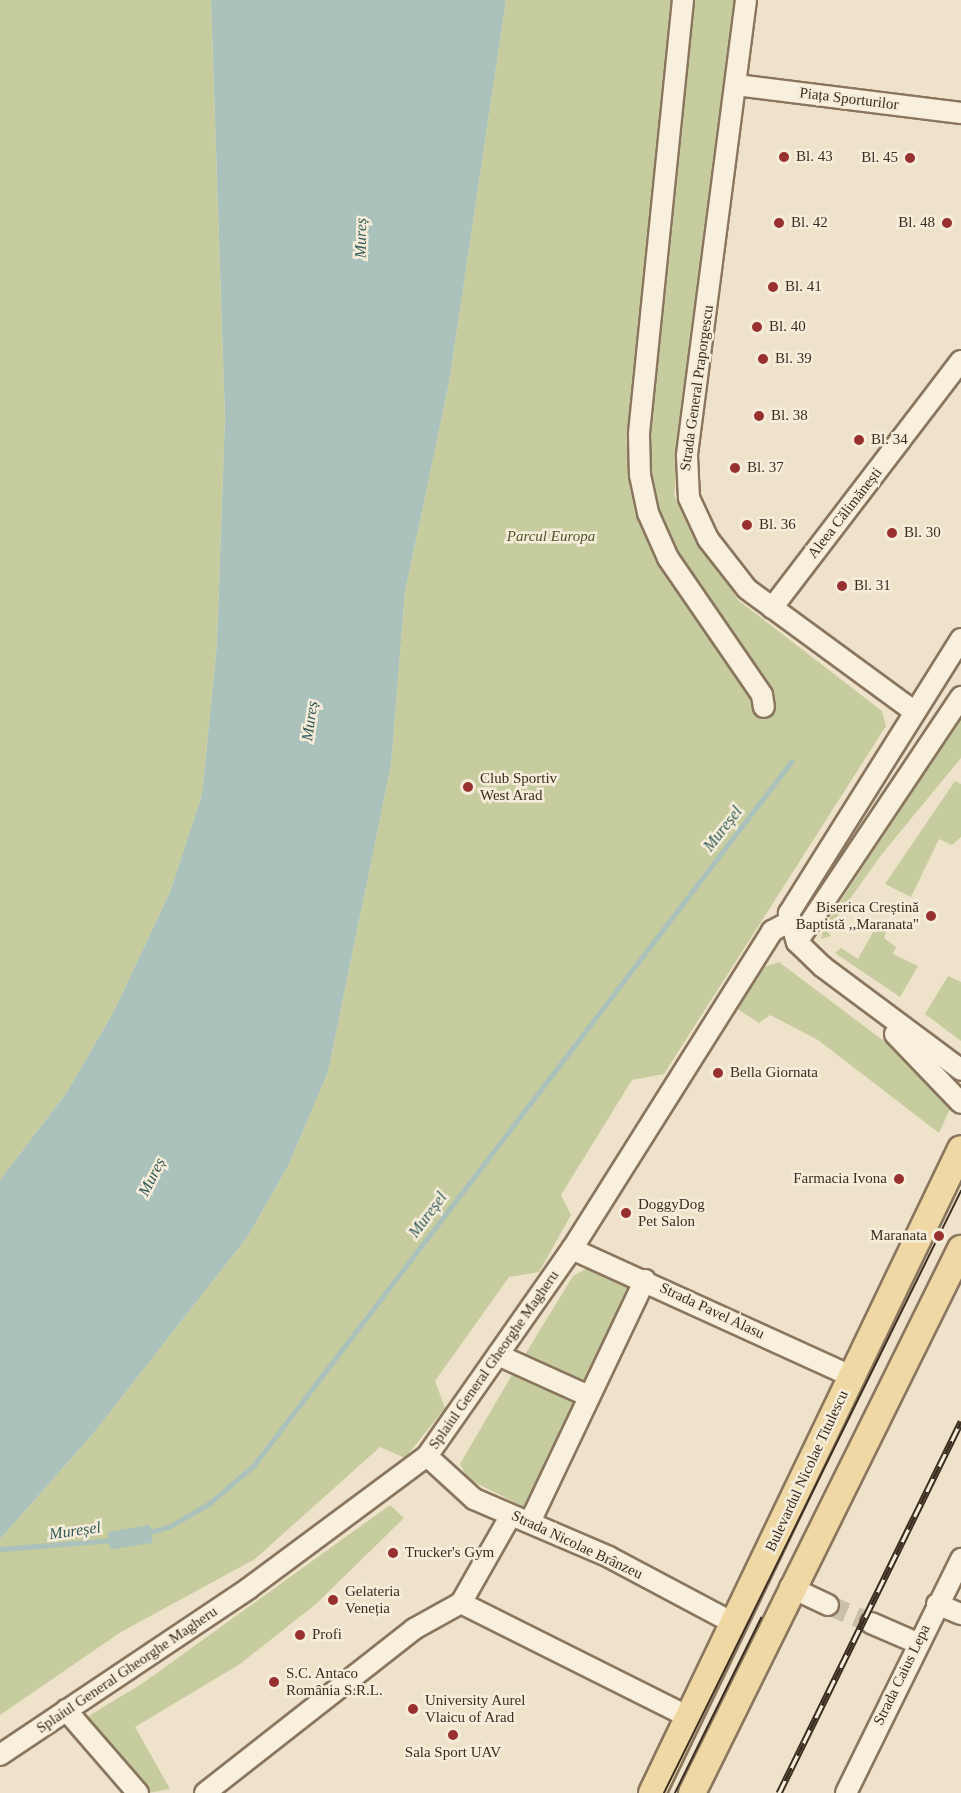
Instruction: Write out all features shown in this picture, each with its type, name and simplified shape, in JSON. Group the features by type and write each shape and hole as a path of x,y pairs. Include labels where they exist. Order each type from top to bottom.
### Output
{"main road":[{"name":"Bulevardul Nicolae Titulescu","path":"652,1793 691,1718 851,1376 961,1149"},
{"path":"692,1793 790,1587 961,1249"}],"street":[{"path":"683,0 639,435 640,475 648,513 668,558 762,695 764,707"},
{"name":"Strada General Praporgescu","path":"746,0 685,476 697,519 728,569 772,608 915,712"},
{"name":"Piața Sporturilor","path":"736,85 961,113"},
{"name":"Aleea Călimănești","path":"772,608 961,361"},
{"path":"961,639 791,904 789,922 797,942 862,1000 961,1103"},
{"path":"797,942 961,697"},
{"name":"Splaiul General Gheorghe Magheru","path":"0,1755 249,1588 428,1456 572,1249 772,931 789,922"},
{"path":"862,1000 961,1070"},
{"name":"Strada Pavel Alasu","path":"572,1249 645,1280 851,1376"},
{"path":"205,1793 414,1629 461,1604 521,1519 589,1396 645,1280"},
{"path":"498,1355 589,1396"},
{"name":"Strada Nicolae Brânzeu","path":"428,1456 457,1489 609,1557 735,1624"},
{"name":"Strada Caius Lepa","path":"846,1793 916,1643 961,1559"},
{"path":"790,1587 828,1605"},
{"path":"461,1604 691,1718"},
{"path":"938,1604 961,1614"},
{"path":"871,1623 916,1643"},
{"path":"66,1710 138,1793"}],"green space":[{"path":"0,0 211,0 225,418 217,643 202,795 170,892 114,1011 67,1092 0,1180"},
{"name":"Parcul Europa","path":"506,0 738,0 674,495 738,600 882,711 886,726 664,1074 632,1080 561,1195 571,1215 539,1272 509,1277 435,1381 445,1408 405,1458 380,1447 255,1559 121,1632 0,1715 0,1539 92,1435 248,1236 288,1166 328,1072 391,765 405,592 449,383"},
{"path":"961,718 961,758 882,854 827,931 831,936 821,939 824,926"},
{"path":"955,781 961,784 961,837 952,845 939,839 911,897 885,884"},
{"path":"884,791 888,794 810,912 824,879"},
{"path":"877,925 887,929 884,938 896,947 893,954 918,966 900,997 835,953 841,948 858,959"},
{"path":"779,962 905,1057 951,1107 939,1133 818,1040 770,1015 759,1023 736,1008 761,968"},
{"path":"948,976 961,982 961,1041 925,1014"},
{"path":"593,1265 637,1286 587,1391 521,1361 573,1276"},
{"path":"516,1368 583,1398 530,1510 468,1479 460,1464"},
{"path":"390,1505 404,1518 316,1604 240,1664 135,1727 170,1789 148,1793 87,1717 143,1683"}],"water":[{"name":"Mureș","path":"211,0 506,0 449,383 405,592 391,765 328,1072 288,1166 248,1236 92,1435 0,1539 0,1180 67,1092 114,1011 170,892 202,795 217,643 225,418"},
{"path":"150,1525 153,1543 110,1550 108,1532"}],"waterway":[{"name":"Mureșel","path":"146,1533 169,1527 210,1503 254,1465 791,762"},
{"name":"Mureșel","path":"0,1549 114,1540"}],"tunnel":[{"path":"828,1605 871,1623"}],"tram line":[{"path":"664,1793 961,1191"},
{"path":"675,1793 761,1618"}],"railway":[{"path":"779,1793 961,1421"}],"place":[{"name":"Bl. 43","path":"784,157"},
{"name":"Bl. 45","path":"910,158"},
{"name":"Bl. 42","path":"779,223"},
{"name":"Bl. 48","path":"947,223"},
{"name":"Bl. 41","path":"773,287"},
{"name":"Bl. 40","path":"757,327"},
{"name":"Bl. 39","path":"763,359"},
{"name":"Bl. 38","path":"759,416"},
{"name":"Bl. 34","path":"859,440"},
{"name":"Bl. 37","path":"735,468"},
{"name":"Bl. 36","path":"747,525"},
{"name":"Bl. 30","path":"892,533"},
{"name":"Bl. 31","path":"842,586"},
{"name":"Club Sportiv West Arad","path":"468,787"},
{"name":"Biserica Creștină Baptistă ,,Maranata\"","path":"931,916"},
{"name":"Bella Giornata","path":"718,1073"},
{"name":"Farmacia Ivona","path":"899,1179"},
{"name":"DoggyDog Pet Salon","path":"626,1213"},
{"name":"Maranata","path":"939,1236"},
{"name":"Trucker's Gym","path":"393,1553"},
{"name":"Gelateria Veneția","path":"333,1600"},
{"name":"Profi","path":"300,1635"},
{"name":"S.C. Antaco România S.R.L.","path":"274,1682"},
{"name":"University Aurel Vlaicu of Arad","path":"413,1709"},
{"name":"Sala Sport UAV","path":"453,1735"}]}
